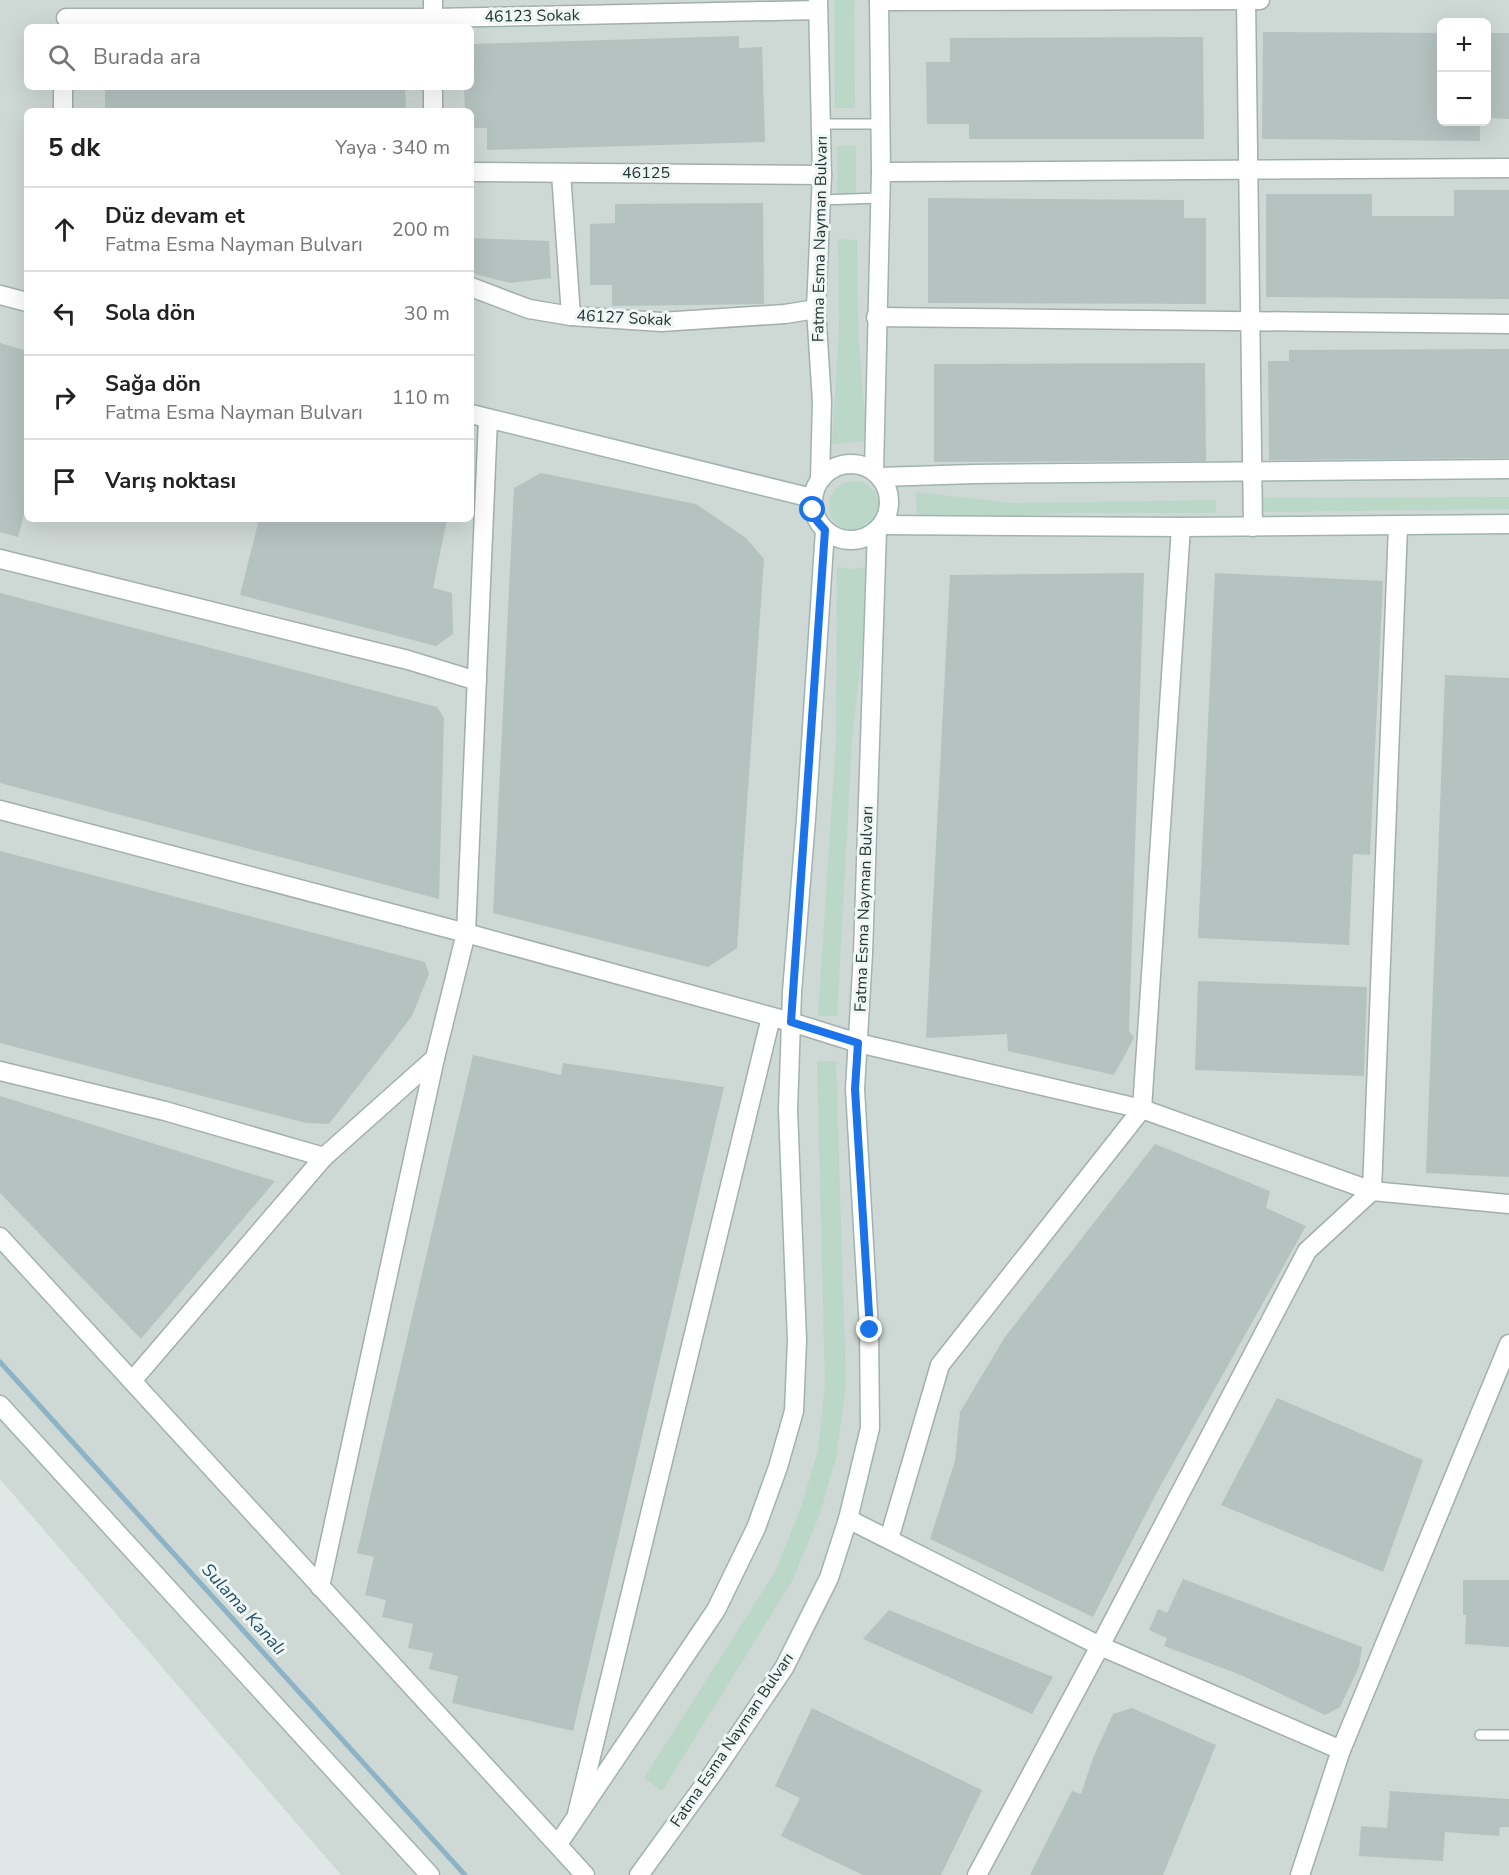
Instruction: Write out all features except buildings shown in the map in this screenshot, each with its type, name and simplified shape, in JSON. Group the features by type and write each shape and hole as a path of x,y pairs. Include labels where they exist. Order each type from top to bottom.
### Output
{"street":[{"path":"65,23 66,0"},
{"path":"1246,0 1253,527"},
{"path":"877,474 876,318 881,172 879,1 1260,0"},
{"name":"46123 Sokak","path":"65,23 818,5"},
{"name":"Fatma Esma Nayman Bulvarı","path":"818,5 822,175 816,309 822,402 820,479"},
{"path":"63,90 63,108"},
{"path":"433,90 433,108"},
{"path":"881,172 1509,168"},
{"name":"46125","path":"474,172 822,175"},
{"path":"561,172 571,316"},
{"name":"46127 Sokak","path":"474,288 529,309 571,316 661,322 785,314 816,309"},
{"path":"0,295 24,301"},
{"path":"876,318 1509,324"},
{"path":"320,1587 435,1058 466,933 477,681 480,417 812,498"},
{"path":"852,463 864,466 877,474 887,488 889,501 887,513 879,527 868,536 857,540 845,540 825,530 817,521 813,510 812,498 820,479 829,470 852,463"},
{"path":"877,474 1509,469"},
{"path":"879,527 1509,524"},
{"path":"976,1875 1100,1646 1307,1251 1372,1191 1398,526"},
{"name":"Fatma Esma Nayman Bulvarı","path":"639,1875 713,1773 784,1668 829,1578 848,1519 870,1428 870,1330 855,1089 863,953 879,527"},
{"path":"889,1539 940,1365 1142,1109 1181,527"},
{"path":"558,1844 716,1610 756,1528 778,1467 794,1412 797,1341 788,1110 791,1022 825,530"},
{"path":"0,559 408,660 477,681"},
{"path":"0,810 466,933 791,1022 858,1043 1142,1109 1372,1191 1509,1204"},
{"path":"577,1815 771,1017"},
{"path":"132,1381 324,1157 435,1058"},
{"path":"0,1071 165,1111 324,1157"},
{"path":"0,1237 585,1875"},
{"path":"1300,1875 1341,1750 1509,1344"},
{"path":"0,1405 430,1875"},
{"path":"848,1519 1100,1646 1341,1750"}],"lane":[{"path":"821,124 880,124"},
{"path":"821,200 880,198"},
{"path":"1480,1735 1509,1735"}],"shaded area":[{"path":"0,0 1509,0 1509,1875 341,1875 0,1479"}],"green space":[{"path":"834,0 854,0 855,108 835,108"},
{"path":"837,146 856,146 856,194 837,194"},
{"path":"838,239 857,240 858,331 867,441 832,444 839,330"},
{"path":"849,481 859,481 872,488 879,501 879,511 872,524 859,531 849,531 840,527 833,520 829,511 829,501 833,492 840,485"},
{"path":"916,492 1013,503 1216,500 1216,513 1066,513 917,522"},
{"path":"1509,497 1509,509 1263,512 1263,498"},
{"path":"871,566 852,742 837,1016 818,1016 836,741 837,567 855,569"},
{"path":"817,1061 836,1061 846,1385 836,1458 819,1516 792,1581 662,1791 644,1778 775,1572 801,1507 818,1451 825,1383"}],"waterway":[{"name":"Sulama Kanalı","path":"0,1362 465,1875"}],"route":[{"path":"813,510 817,521 825,530 791,1022 858,1043 855,1089 870,1330"}]}
